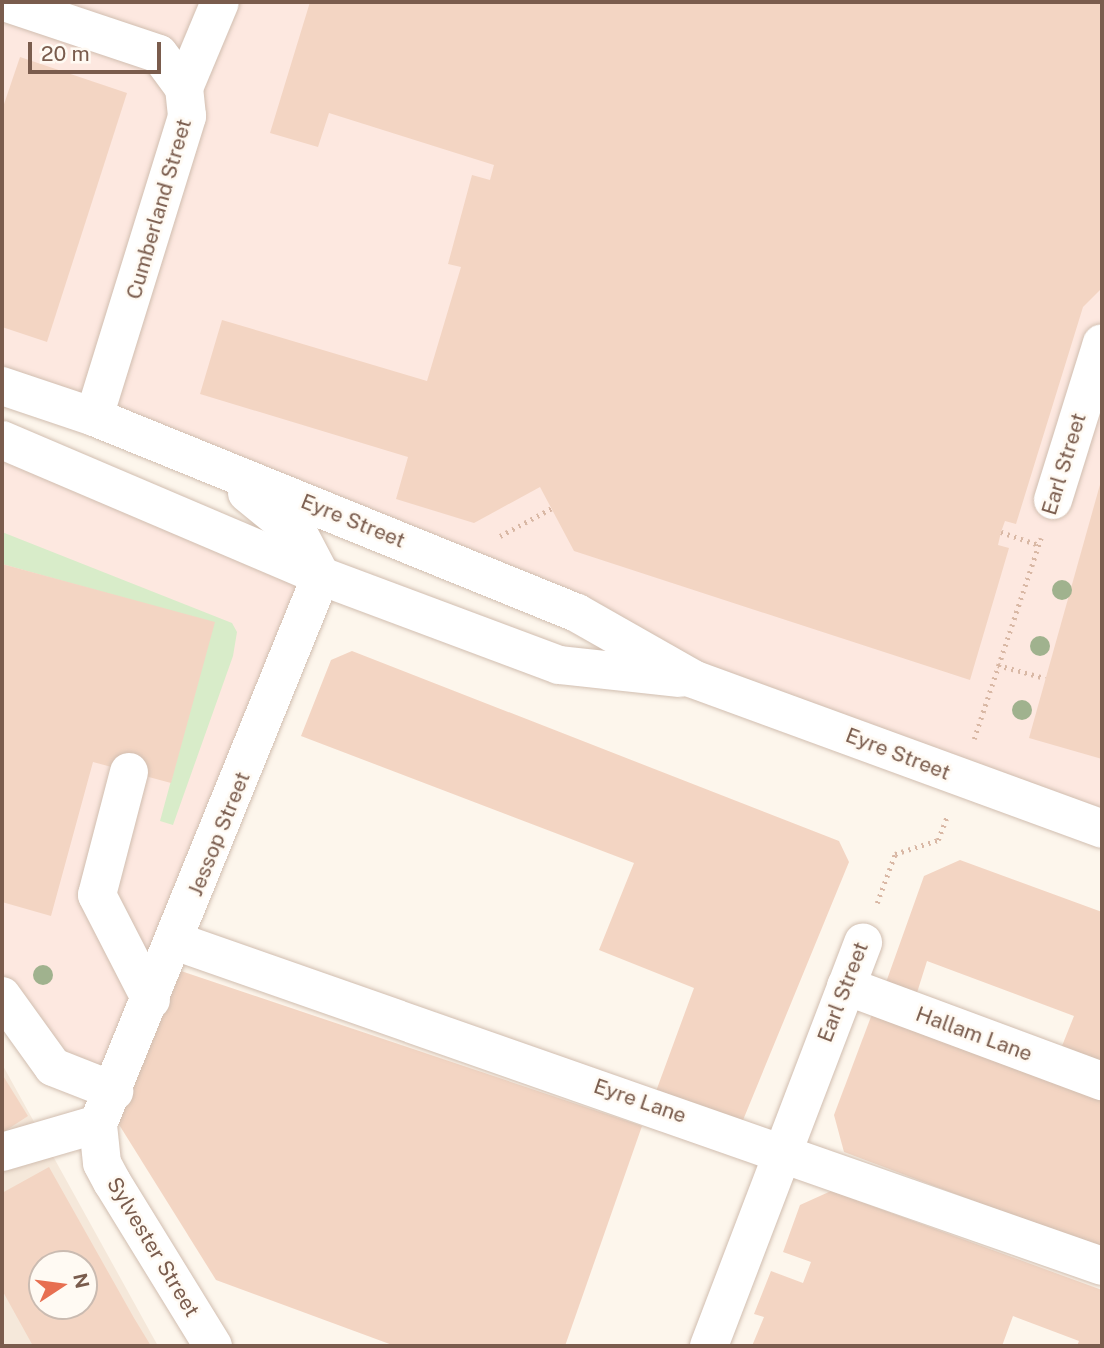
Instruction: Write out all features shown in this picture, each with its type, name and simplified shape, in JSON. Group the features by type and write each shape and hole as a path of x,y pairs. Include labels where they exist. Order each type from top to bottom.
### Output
{"street":[{"path":"4,2 159,54 184,88"},
{"name":"Cumberland Street","path":"94,416 187,116 184,88 220,2"},
{"name":"Earl Street","path":"1053,500 1091,416 1102,343"},
{"name":"Eyre Street","path":"2,386 94,416 577,612 694,679 1102,829"},
{"path":"15,444 94,416"},
{"name":"Eyre Street","path":"15,444 321,576 559,665 694,679"},
{"path":"217,467 300,536 321,576"},
{"name":"Jessop Street","path":"106,1108 321,576"},
{"path":"129,772 97,895 151,1000"},
{"name":"Eyre Lane","path":"175,941 782,1150 1102,1266"},
{"name":"Earl Street","path":"709,1346 863,942"},
{"name":"Hallam Lane","path":"846,986 1102,1081"},
{"path":"2,996 53,1066 106,1108 2,1152"},
{"name":"Sylvester Street","path":"106,1108 112,1182 213,1346"}],"path":[{"name":"Earl Street","path":"863,942 895,853 938,840 1053,500"},
{"path":"498,537 552,508"},
{"path":"1001,532 1039,545"},
{"path":"998,665 1045,678"}],"shaded area":[{"path":"2,2 1102,2 1102,829 2,386"},
{"path":"2,440 321,576 114,1091 79,1079 2,996"},
{"path":"2,1064 158,1346 2,1346"}],"green space":[{"path":"2,532 232,623 237,632 233,656 173,825 160,821 214,623 2,564"}],"building":[{"path":"310,2 1102,2 1102,288 1083,307 1016,524 1005,521 1001,532 998,545 1009,548 970,680 574,551 540,487 474,523 396,499 408,457 200,394 222,320 427,381 461,267 448,264 472,175 490,180 494,165 329,113 318,147 270,133"},
{"path":"20,57 127,93 47,342 2,327 2,110"},
{"path":"1102,481 1102,759 1029,738"},
{"path":"2,564 215,622 171,783 93,762 51,916 2,902"},
{"path":"352,651 839,841 849,862 741,1125 655,1094 694,988 599,950 634,863 301,736 331,660"},
{"path":"960,860 1102,912 1102,1067 1060,1051 1074,1016 927,961 915,999 884,988 924,876"},
{"path":"181,971 642,1126 565,1346 395,1346 216,1280 118,1123"},
{"path":"872,1014 1102,1097 1102,1249 844,1152 834,1115"},
{"path":"2,1074 28,1116 2,1133"},
{"path":"49,1167 96,1250 28,1250 28,1320 98,1320 98,1254 151,1346 33,1346 2,1290 2,1193"},
{"path":"831,1191 1102,1290 1102,1346 1077,1346 1079,1341 1013,1316 1002,1346 752,1346 764,1317 754,1314 771,1271 803,1283 811,1262 783,1252 800,1205"}]}
